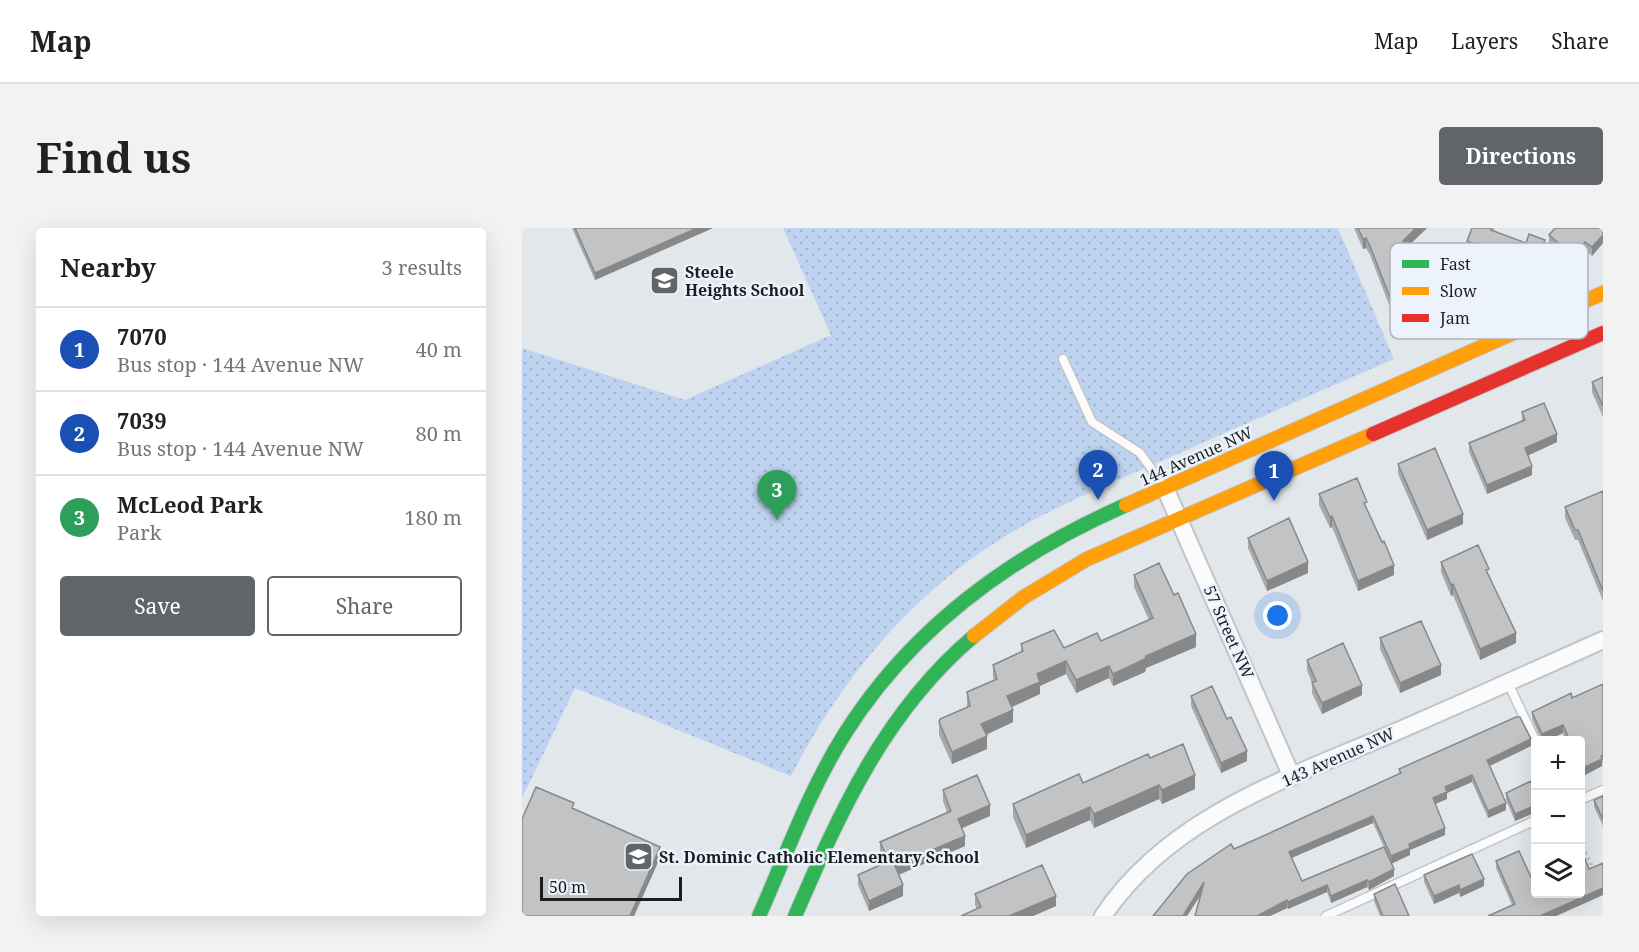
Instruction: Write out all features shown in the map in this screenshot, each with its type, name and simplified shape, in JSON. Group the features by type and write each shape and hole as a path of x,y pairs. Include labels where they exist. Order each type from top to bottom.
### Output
{"street":[{"name":"144 Avenue NW","path":"1588,300 1603,293"},
{"path":"795,916 843,808 873,753 898,716 946,661 1002,612 1048,580 1088,559 1603,333"},
{"name":"144 Avenue NW","path":"759,916 822,774 840,743 875,691 922,638 966,597 1010,564 1076,527 1500,339"},
{"name":"57 Street NW","path":"1165,488 1292,777"},
{"name":"143 Avenue NW","path":"1103,916 1135,875 1192,828 1230,806 1603,640"}],"lane":[{"path":"1063,359 1092,422 1140,453 1165,488"},
{"path":"1509,683 1533,736"},
{"path":"1585,798 1603,790"},
{"path":"1326,916 1531,822"}],"path":[{"path":"1582,844 1599,881"}],"shaded area":[{"path":"783,228 1338,228 1394,359 1080,497 1027,523 978,554 929,594 882,640 842,692 791,776 575,688 522,798 522,348 685,400 831,335"}],"building":[{"path":"575,228 697,228 595,273"},
{"path":"1358,228 1416,228 1403,241 1404,243 1390,243 1390,297 1370,246 1366,238 1363,239"},
{"path":"1472,228 1492,228 1491,230 1526,243 1473,243 1467,241"},
{"path":"1555,228 1603,228 1603,235 1592,247 1585,242 1559,243 1549,235"},
{"path":"1529,234 1545,240 1544,243 1526,243"},
{"path":"1603,377 1603,406 1592,382"},
{"path":"1544,403 1557,434 1525,448 1532,466 1487,485 1469,443 1525,420 1522,412"},
{"path":"1435,448 1463,514 1427,530 1398,464"},
{"path":"1357,478 1367,502 1364,503 1394,565 1358,581 1332,516 1330,517 1319,494"},
{"path":"1603,491 1603,591 1578,530 1575,530 1565,507"},
{"path":"1289,518 1308,562 1267,581 1248,538"},
{"path":"1478,545 1489,569 1486,570 1516,633 1480,649 1453,584 1451,585 1441,562"},
{"path":"1159,563 1174,595 1178,593 1196,634 1146,656 1145,659 1113,674 1109,666 1076,680 1066,661 1037,674 1040,682 1007,696 1013,710 981,724 987,736 952,752 939,722 940,719 970,706 967,692 997,679 993,665 1023,651 1021,644 1054,630 1064,648 1097,633 1101,641 1153,618 1134,575"},
{"path":"1421,621 1441,665 1400,683 1380,638"},
{"path":"1343,643 1362,685 1322,703 1312,683 1316,681 1307,660"},
{"path":"1603,684 1603,755 1602,759 1585,767 1585,736 1568,736 1563,725 1542,734 1532,712 1571,693 1572,698"},
{"path":"1212,686 1227,719 1231,717 1247,751 1221,763 1191,696"},
{"path":"1516,717 1520,717 1531,739 1487,760 1506,803 1488,811 1472,775 1445,787 1447,792 1433,798 1445,828 1409,844 1410,848 1391,856 1373,816 1289,852 1302,881 1384,847 1394,869 1369,882 1367,880 1331,896 1327,885 1288,902 1287,900 1257,916 1195,916 1204,882 1183,916 1153,916 1187,874 1231,844 1234,849 1261,837 1401,773 1399,769"},
{"path":"1183,744 1195,775 1162,790 1159,785 1094,814 1090,807 1026,835 1013,804 1079,774 1083,783 1148,754 1150,758"},
{"path":"977,775 990,805 958,819 965,836 895,866 903,885 869,901 858,875 889,861 880,842 951,811 943,790"},
{"path":"1531,781 1531,807 1515,814 1506,793"},
{"path":"536,787 574,803 572,808 660,847 630,916 522,916 522,819"},
{"path":"1603,796 1603,819 1594,800"},
{"path":"1519,851 1531,877 1531,898 1580,898 1540,916 1488,916 1515,904 1496,861"},
{"path":"1472,854 1484,879 1460,890 1459,885 1434,896 1424,875"},
{"path":"1585,859 1589,869 1603,863 1603,888 1585,896"},
{"path":"1042,865 1056,896 1009,916 961,916 981,907 975,894"},
{"path":"1395,884 1409,916 1383,916 1374,894"}],"traffic: fast":[{"path":"759,916 831,756 871,696 900,661 933,628 1004,572 1043,547 1126,505"},
{"path":"795,916 848,801 890,730 943,665 974,636"}],"traffic: slow":[{"path":"1588,300 1603,293"},
{"path":"1126,505 1500,339"},
{"path":"974,636 1024,597 1087,559 1373,434"}],"traffic: jam":[{"path":"1373,434 1603,333"}],"place":[{"name":"Steele Heights School","path":"664,281"},
{"name":"7039","path":"1098,500"},
{"name":"7070","path":"1274,501"},
{"name":"McLeod Park","path":"777,520"},
{"name":"St. Dominic Catholic Elementary School","path":"638,857"}]}
